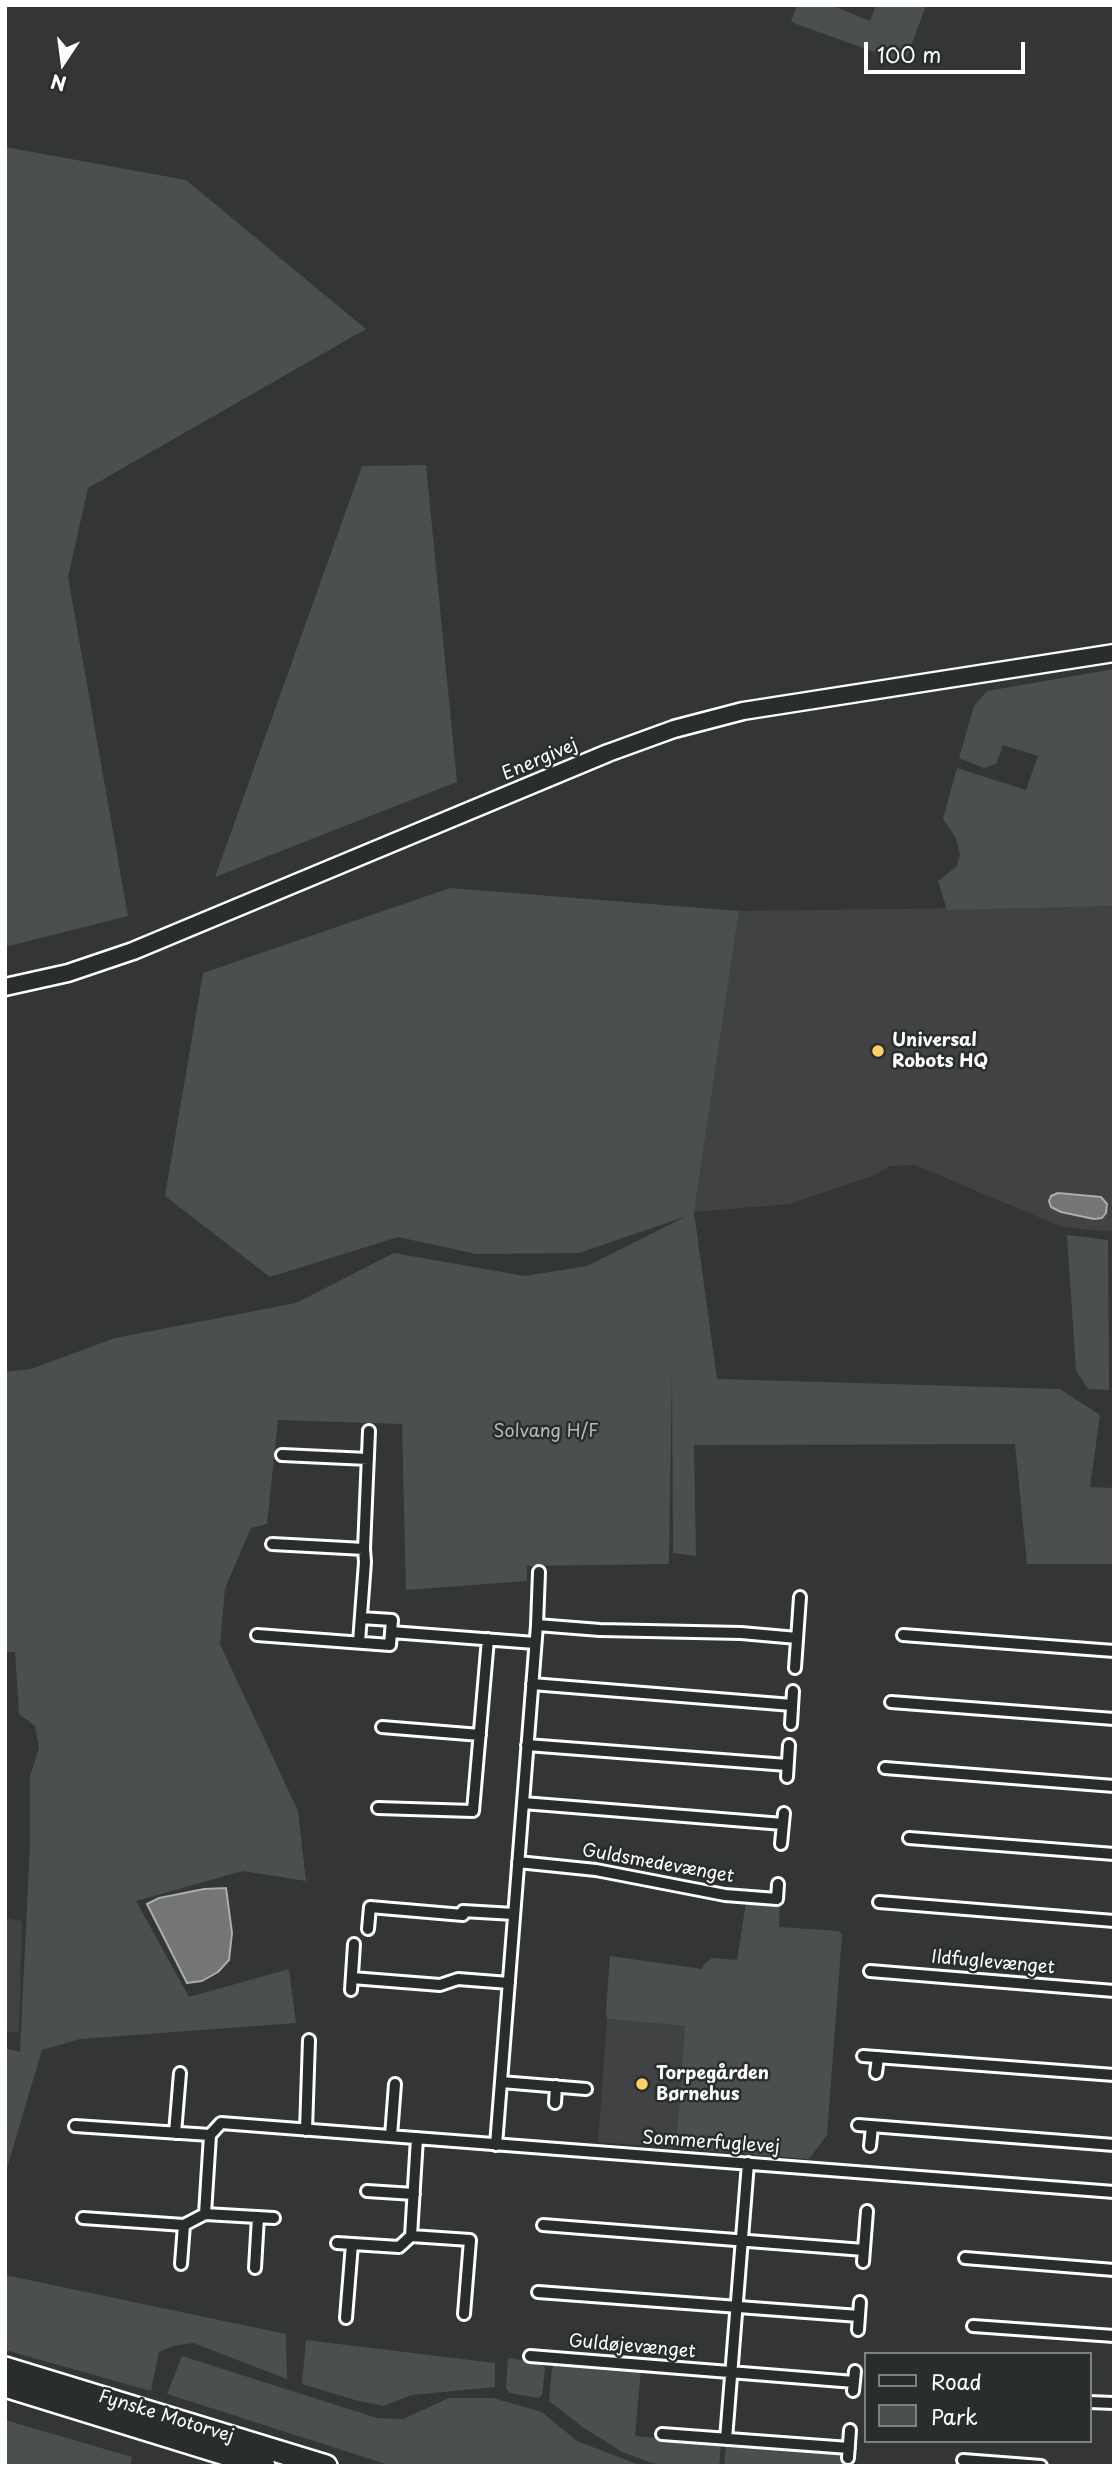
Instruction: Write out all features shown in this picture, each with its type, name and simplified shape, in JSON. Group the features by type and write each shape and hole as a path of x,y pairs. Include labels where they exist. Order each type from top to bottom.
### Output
{"highway":[{"name":"Fynske Motorvej","path":"5,2368 326,2466"},
{"name":"Fynske Motorvej","path":"5,2386 264,2466"}],"street":[{"name":"Energivej","path":"5,988 68,973 133,951 608,753 674,729 743,711 1114,653"},
{"path":"359,1642 366,1562 364,1549 369,1431"},
{"path":"282,1455 368,1459"},
{"path":"272,1544 364,1549"},
{"path":"496,2145 539,1572"},
{"path":"795,1668 800,1597"},
{"path":"257,1635 390,1645 392,1620 361,1618"},
{"path":"537,1625 600,1630 741,1633 797,1638"},
{"path":"391,1632 535,1643"},
{"path":"902,1635 1114,1651"},
{"path":"378,1808 473,1811 488,1639"},
{"path":"532,1684 792,1705"},
{"path":"791,1724 793,1691"},
{"path":"891,1702 1114,1719"},
{"path":"382,1727 480,1735"},
{"path":"527,1745 787,1771 789,1745"},
{"path":"885,1768 1114,1786"},
{"path":"523,1803 783,1818 781,1844"},
{"path":"909,1838 1114,1854"},
{"name":"Guldsmedevænget","path":"518,1862 596,1870 725,1895 777,1899 778,1884"},
{"path":"879,1902 1114,1922"},
{"path":"368,1929 370,1907 463,1915 463,1911 514,1914"},
{"path":"351,1990 354,1944"},
{"name":"Ildfuglevænget","path":"870,1970 1114,1991"},
{"path":"352,1978 440,1986 458,1979 509,1983"},
{"path":"306,2130 309,2040"},
{"path":"863,2056 1114,2075"},
{"path":"876,2073 878,2057"},
{"path":"175,2133 180,2073"},
{"path":"501,2082 586,2089"},
{"path":"391,2136 395,2084"},
{"path":"555,2103 556,2087"},
{"name":"Sommerfuglevej","path":"210,2135 221,2123 1114,2192"},
{"path":"858,2125 1114,2145"},
{"path":"75,2126 210,2135 205,2214"},
{"path":"870,2146 872,2127"},
{"path":"411,2236 417,2138"},
{"path":"726,2439 748,2163"},
{"path":"368,2191 414,2194"},
{"path":"863,2262 867,2211"},
{"path":"83,2218 184,2225 205,2214 274,2218"},
{"path":"255,2268 258,2217"},
{"path":"181,2264 184,2225"},
{"path":"543,2225 864,2250"},
{"path":"337,2243 398,2247 411,2236 470,2241 464,2314"},
{"path":"346,2318 352,2244"},
{"path":"965,2258 1114,2270"},
{"path":"538,2292 859,2316"},
{"path":"858,2330 860,2302"},
{"path":"973,2326 1114,2336"},
{"name":"Guldøjevænget","path":"530,2356 854,2381"},
{"path":"1091,2402 1114,2403"},
{"path":"662,2434 848,2453 850,2430"},
{"path":"963,2460 1041,2466"}],"shaded area":[{"path":"1114,906 1114,1232 1062,1227 915,1165 889,1166 875,1175 790,1204 694,1212 739,911"},
{"path":"1058,1193 1101,1197 1107,1204 1106,1213 1102,1218 1094,1219 1061,1212 1051,1207 1049,1201 1051,1196"},
{"path":"226,1888 232,1933 229,1960 218,1972 202,1981 187,1983 147,1904 159,1898 204,1889"},
{"path":"5,1918 22,1921 19,2033 5,2031"},
{"name":"Torpegården Børnehus","path":"607,2019 685,2026 676,2148 598,2142"}],"green space":[{"path":"797,5 831,5 870,21 876,5 926,5 905,63 791,22"},
{"path":"5,147 186,180 366,329 88,488 68,577 128,916 5,947"},
{"path":"426,465 457,782 215,877 362,466"},
{"path":"1114,669 1114,906 947,910 938,881 957,866 960,855 956,838 943,819 957,768 1026,790 1038,756 1003,745 996,764 984,768 959,758 974,706 987,691"},
{"name":"Solvang H/F","path":"450,888 739,911 694,1212 717,1379 1060,1389 1100,1415 1090,1487 1114,1488 1114,1564 1027,1564 1015,1444 694,1445 696,1556 673,1553 672,1370 669,1564 527,1566 527,1581 406,1590 402,1424 278,1420 267,1524 251,1528 225,1588 220,1644 298,1811 306,1881 243,1871 136,1901 189,1997 289,1969 296,2023 80,2039 42,2050 5,2175 5,2048 20,2052 30,1843 30,1776 39,1748 35,1726 19,1714 15,1652 5,1652 5,1372 31,1369 115,1338 296,1303 394,1253 525,1276 587,1266 687,1216 579,1253 476,1254 398,1237 270,1277 165,1196 203,973"},
{"path":"1067,1235 1108,1240 1109,1390 1088,1389 1076,1371"},
{"path":"746,1903 780,1906 779,1927 839,1931 842,1935 827,2135 809,2159 676,2148 685,2026 607,2019 610,1956 702,1969 712,1958 737,1960"},
{"path":"5,2275 286,2334 287,2379 193,2343 173,2346 159,2352 151,2391 5,2350"},
{"path":"306,2340 495,2363 495,2387 412,2395 383,2406 355,2400 302,2384"},
{"path":"182,2356 377,2418 403,2419 449,2398 493,2398 542,2412 577,2441 642,2466 392,2466 167,2394"},
{"path":"508,2358 542,2363 545,2368 542,2395 538,2398 509,2393 506,2388"},
{"path":"555,2364 641,2370 635,2436 721,2444 719,2466 665,2466 622,2452 549,2401 552,2368"},
{"path":"5,2420 132,2457 130,2466 5,2466"},
{"path":"726,2445 843,2455 842,2466 724,2466"}],"place":[{"name":"Universal Robots HQ","path":"878,1051"},
{"name":"Torpegården Børnehus","path":"642,2084"}]}
